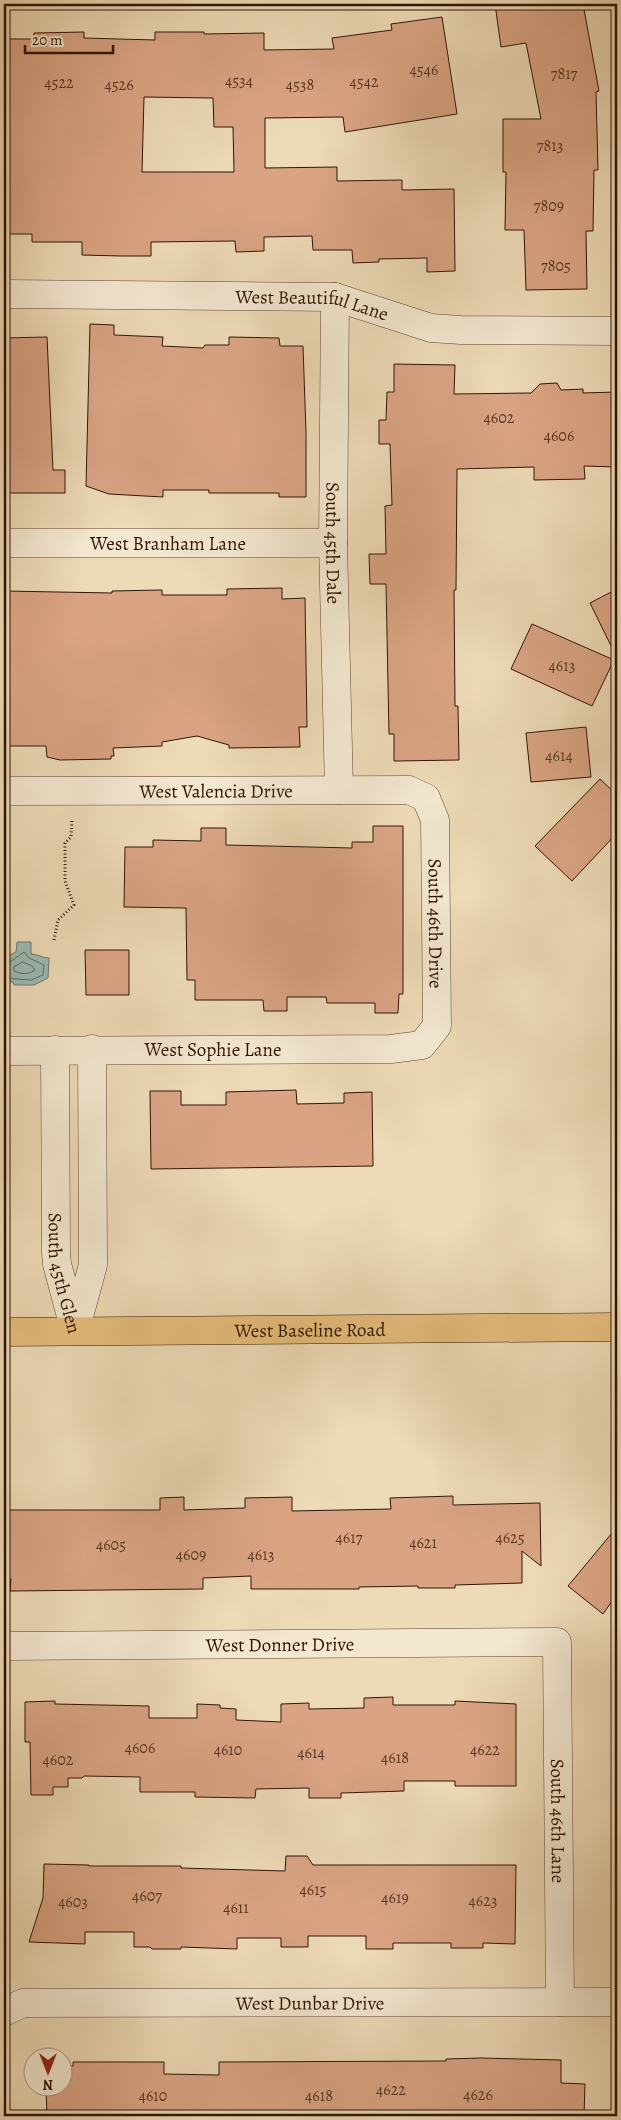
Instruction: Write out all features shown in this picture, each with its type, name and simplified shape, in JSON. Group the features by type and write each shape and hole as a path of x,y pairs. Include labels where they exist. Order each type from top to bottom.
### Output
{"main road":[{"name":"West Baseline Road","path":"4,1332 617,1327"}],"street":[{"name":"West Beautiful Lane","path":"4,294 335,297 431,328 461,330 617,331"},
{"name":"South 45th Dale","path":"335,297 333,543 339,790"},
{"name":"West Branham Lane","path":"4,543 333,543"},
{"name":"West Valencia Drive","path":"4,791 409,790 426,798"},
{"name":"South 46th Drive","path":"422,1045 437,1026 436,820 426,798"},
{"name":"West Sophie Lane","path":"4,1050 391,1049 422,1045"},
{"name":"South 45th Glen","path":"75,1331 93,1265 92,1049"},
{"name":"South 45th Glen","path":"56,1050 57,1264 75,1331"},
{"path":"56,1163 93,1164"},
{"name":"West Donner Drive","path":"4,1646 557,1642"},
{"name":"South 46th Lane","path":"557,1642 560,2002"},
{"name":"West Dunbar Drive","path":"4,2012 23,2003 617,2002"}],"path":[{"path":"54,940 58,920 74,906 65,881 65,844 71,837 74,791"}],"water":[{"path":"17,942 31,942 31,954 49,958 48,978 34,985 14,985 13,982 5,982 4,958 16,952"}],"building":[{"path":"495,4 583,4 599,91 596,92 598,170 594,170 593,231 586,231 587,289 526,290 524,230 505,230 506,172 503,172 503,119 541,119 526,43 501,47"},
{"path":"442,17 457,114 345,132 343,117 265,118 265,168 337,167 337,181 402,180 402,190 454,189 455,271 427,272 427,258 379,259 379,262 353,263 352,250 313,250 312,236 264,237 264,251 236,252 235,241 151,242 151,256 121,256 82,255 82,242 32,242 32,234 5,234 4,39 34,39 34,33 84,32 84,38 155,40 155,32 204,32 204,34 264,33 264,50 334,49 332,38 392,30 391,24","holes":["144,97 213,98 214,127 233,127 234,172 142,172"]},
{"path":"90,324 114,325 114,335 163,337 162,346 203,348 205,345 229,345 229,337 279,338 280,346 303,346 306,497 279,497 279,493 209,493 209,490 163,490 163,497 109,494 86,486"},
{"path":"47,337 53,470 65,470 65,493 4,493 4,338"},
{"path":"394,364 455,365 454,394 531,393 540,384 557,383 561,390 583,389 583,393 617,392 617,467 584,466 585,479 534,480 534,467 457,469 456,590 454,590 455,706 458,706 459,760 394,761 394,734 389,734 386,584 370,584 369,554 386,554 385,506 392,505 390,444 379,444 379,420 386,420 387,392 394,392"},
{"path":"282,588 282,599 305,598 307,727 299,727 300,747 229,748 229,745 197,736 162,742 162,746 113,748 114,756 111,756 111,759 60,760 47,757 46,746 4,746 4,591 112,593 112,591 162,590 162,595 227,595 227,589"},
{"path":"617,589 617,658 590,603"},
{"path":"532,624 614,660 592,706 511,669"},
{"path":"586,727 591,777 531,782 526,733"},
{"path":"600,779 617,795 617,833 572,881 535,846"},
{"path":"373,826 403,826 403,994 399,994 398,1013 375,1013 375,1003 327,1003 326,997 287,997 287,1011 264,1011 263,1000 195,1000 195,980 187,980 186,908 124,907 125,847 153,847 153,840 201,841 201,828 226,828 226,845 352,848 352,842 373,842"},
{"path":"85,950 129,950 129,995 86,995"},
{"path":"296,1090 297,1104 344,1103 344,1093 372,1092 373,1166 151,1169 150,1091 181,1091 181,1105 226,1105 226,1092"},
{"path":"453,1496 453,1505 540,1503 541,1566 522,1551 522,1583 455,1585 455,1588 418,1588 418,1586 359,1587 359,1589 251,1589 251,1576 203,1578 203,1589 10,1591 11,1579 4,1579 4,1510 160,1510 160,1498 184,1497 184,1510 245,1508 245,1498 292,1497 292,1511 391,1509 390,1498"},
{"path":"617,1527 617,1594 603,1614 568,1586"},
{"path":"393,1697 393,1705 455,1705 455,1701 516,1704 516,1786 455,1786 455,1781 404,1781 404,1791 341,1793 341,1798 309,1798 309,1788 256,1789 255,1798 195,1797 195,1792 140,1792 140,1777 84,1776 82,1778 68,1778 68,1787 53,1787 53,1795 31,1795 30,1742 25,1742 25,1702 55,1701 55,1704 149,1706 149,1718 197,1718 197,1704 220,1705 220,1708 236,1709 236,1720 281,1722 281,1704 309,1703 309,1709 364,1708 364,1698"},
{"path":"286,1856 307,1856 313,1865 516,1865 515,1944 483,1943 483,1948 451,1948 451,1943 393,1943 393,1949 366,1949 366,1936 308,1936 308,1947 281,1947 281,1938 237,1938 237,1949 181,1947 181,1949 152,1949 150,1947 134,1947 134,1932 85,1932 85,1944 29,1942 43,1898 44,1864 181,1866 181,1868 285,1871"},
{"path":"446,2059 561,2060 561,2083 585,2084 584,2116 47,2116 46,2098 72,2098 73,2062 164,2062 164,2074 219,2075 219,2062 446,2061"}]}
